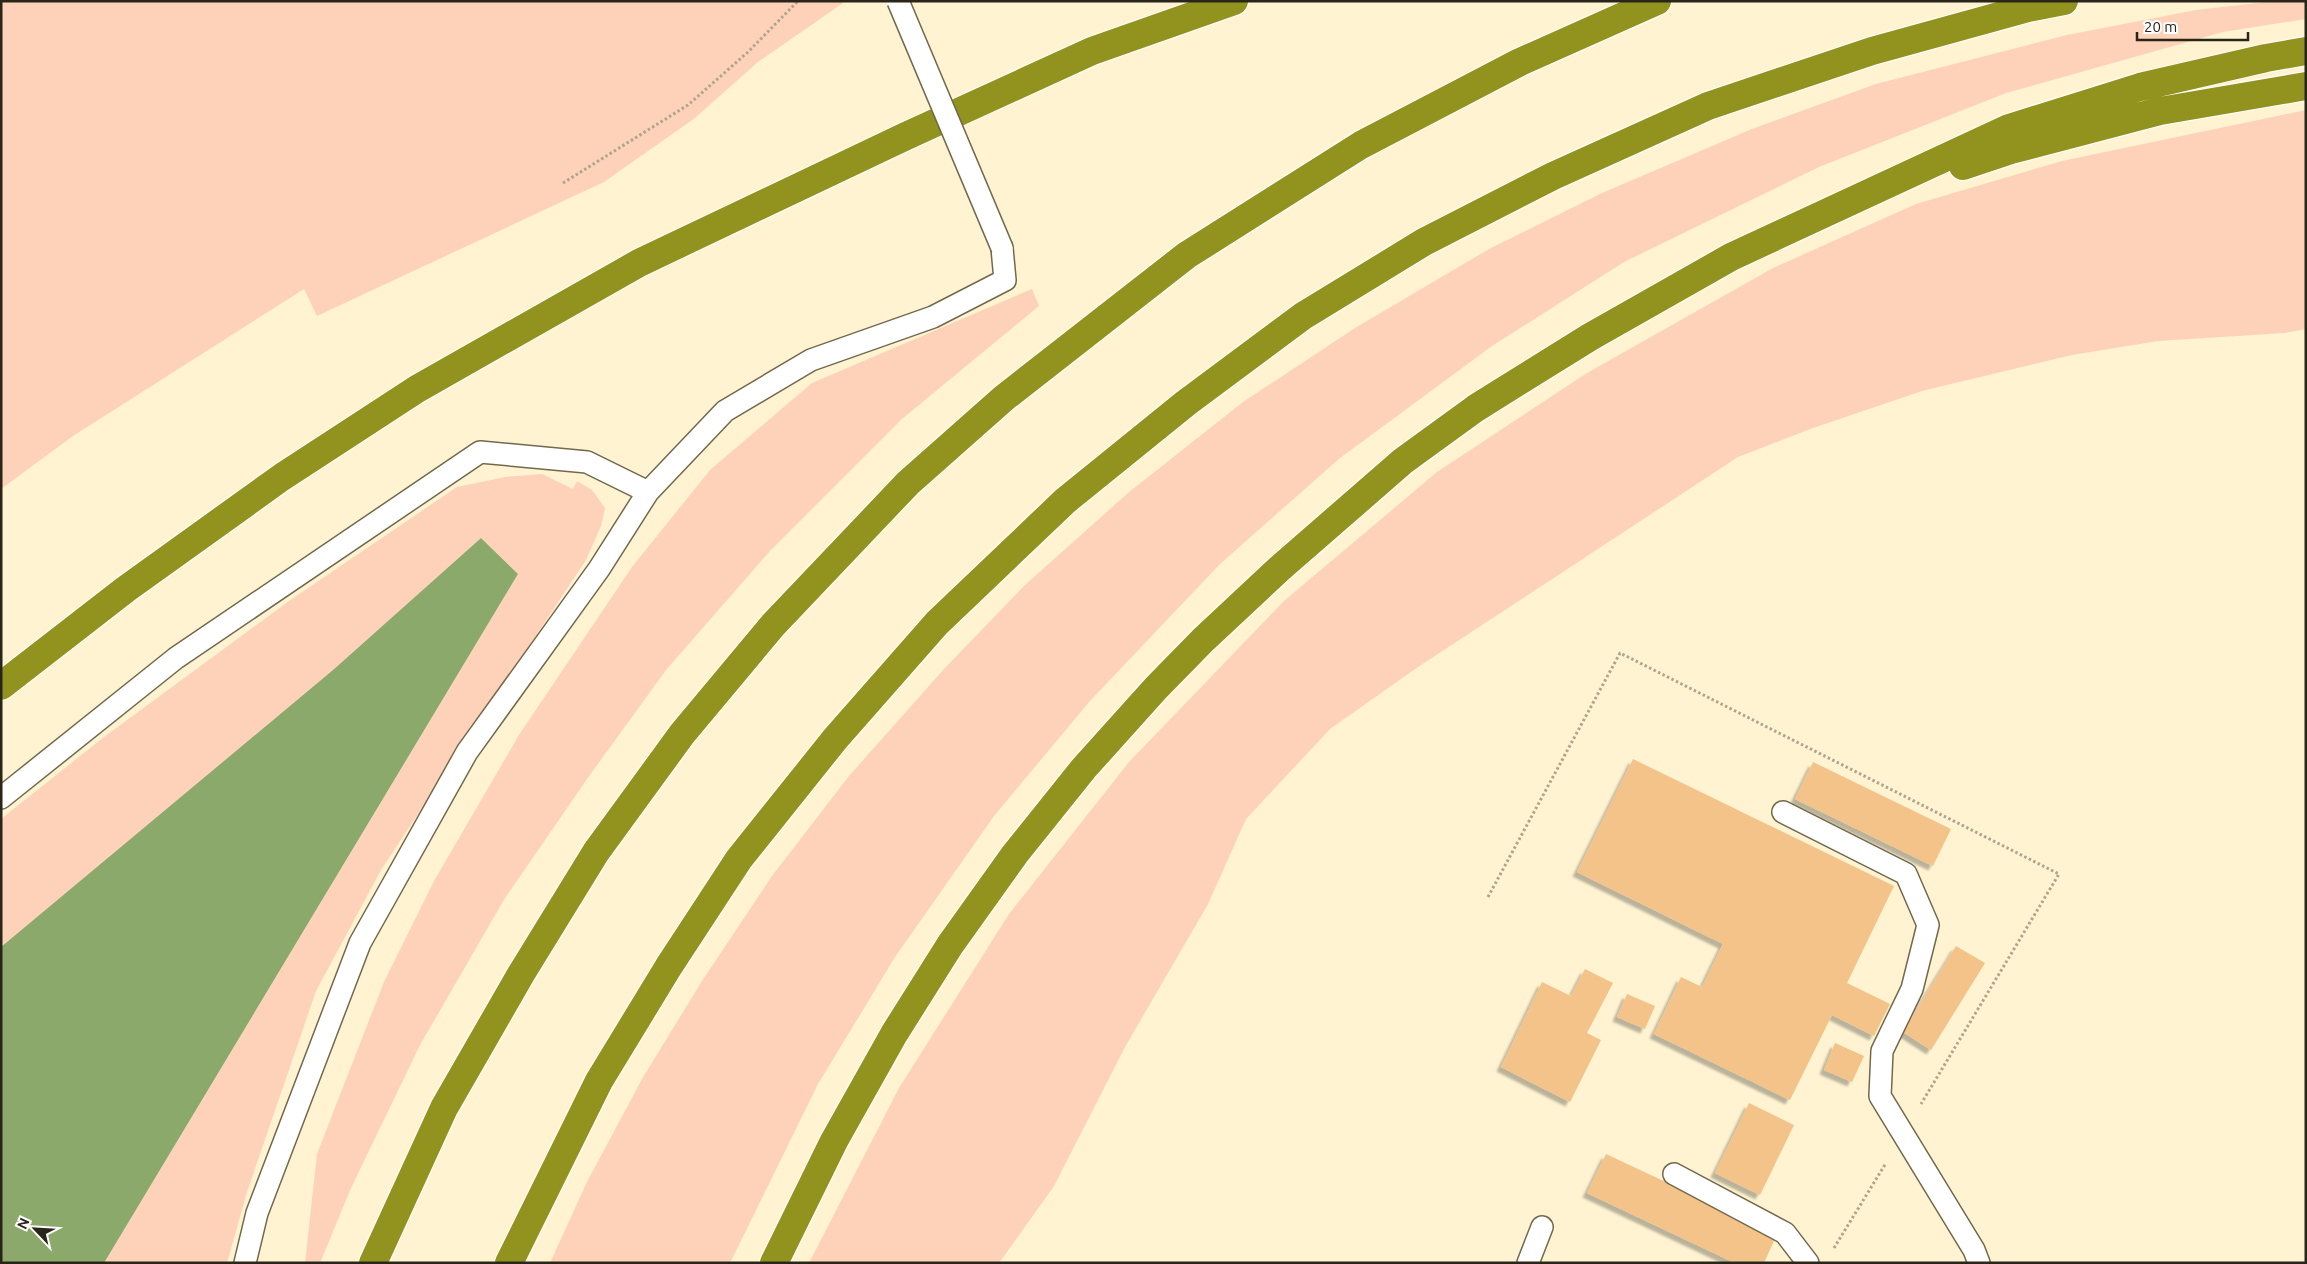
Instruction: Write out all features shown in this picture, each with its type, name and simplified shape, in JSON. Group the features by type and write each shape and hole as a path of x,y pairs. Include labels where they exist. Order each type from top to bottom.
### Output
{"highway":[{"path":"1,686 126,589 290,472 416,389 639,263 904,136 1092,51 1234,1"},
{"path":"373,1263 444,1108 520,974 596,852 682,734 767,632 908,482 1004,398 1187,255 1361,145 1520,62 1657,1"},
{"path":"509,1263 599,1081 669,966 739,860 835,739 937,623 1064,501 1186,403 1303,316 1424,242 1553,176 1708,106 1872,51 2028,8 2064,1"},
{"path":"774,1263 834,1141 894,1034 950,945 1015,854 1084,768 1156,688 1203,640 1403,461 1476,408 1590,337 1731,257 2009,128 2140,87 2266,58 2306,51"},
{"path":"1836,208 2010,150 2160,111 2306,86"}],"lane":[{"path":"245,1263 257,1212 360,943 467,752 599,569 648,492 725,412 810,360 933,317 1005,280 1002,248 898,1"},
{"path":"1,798 176,658 480,452 588,462 648,492"},
{"path":"1783,812 1906,874 1928,925 1912,989 1882,1052 1880,1096 1974,1250 1979,1263"},
{"path":"1674,1174 1786,1233 1808,1263"},
{"path":"1528,1263 1542,1227"}],"path":[{"path":"563,184 688,104 748,52 798,1"},
{"path":"1488,897 1620,653 2059,874 1830,1255"}],"shaded area":[{"path":"1,1 841,1 843,3 758,62 695,118 604,182 317,316 304,289 73,436 1,489"},
{"path":"2275,1 2306,1 2306,19 2223,32 2006,93 1819,167 1624,262 1492,346 1340,458 1220,564 1089,702 994,816 895,957 818,1084 730,1263 550,1263 587,1182 642,1079 702,981 772,876 849,776 944,669 1025,585 1128,493 1243,402 1355,328 1489,249 1602,193 1752,129 1876,84 2067,35 2196,10"},
{"path":"2306,110 2306,329 2285,333 2158,341 2072,355 1922,391 1813,428 1738,457 1418,667 1330,729 1246,819 1208,904 1125,1047 1054,1186 999,1263 809,1263 899,1088 1009,914 1129,762 1284,601 1437,472 1587,373 1773,268 1916,204 2062,161"},
{"path":"1032,289 1039,306 902,419 770,551 666,670 587,779 505,898 420,1045 351,1188 320,1263 305,1263 317,1154 384,982 434,881 519,735 632,567 710,470 812,383"},
{"path":"542,474 573,489 577,481 592,490 605,508 601,526 586,560 381,870 316,991 247,1192 227,1263 104,1263 518,574 481,538 333,670 1,947 1,819 104,737 289,601 457,487 505,477"},
{"path":"481,538 518,574 104,1263 1,1263 1,947 333,670"}],"building":[{"path":"1633,759 1894,886 1847,983 1890,1004 1874,1036 1832,1015 1790,1100 1654,1034 1681,977 1702,987 1723,944 1577,872"},
{"path":"1813,762 1951,829 1933,866 1795,799"},
{"path":"1956,946 1985,963 1931,1050 1903,1032"},
{"path":"1585,969 1613,983 1587,1033 1601,1040 1570,1102 1501,1067 1542,982 1571,996"},
{"path":"1627,994 1655,1006 1645,1029 1617,1017"},
{"path":"1835,1043 1864,1056 1852,1082 1824,1070"},
{"path":"1749,1103 1794,1125 1760,1195 1715,1173"},
{"path":"1606,1154 1777,1234 1764,1263 1735,1263 1587,1193"}]}
